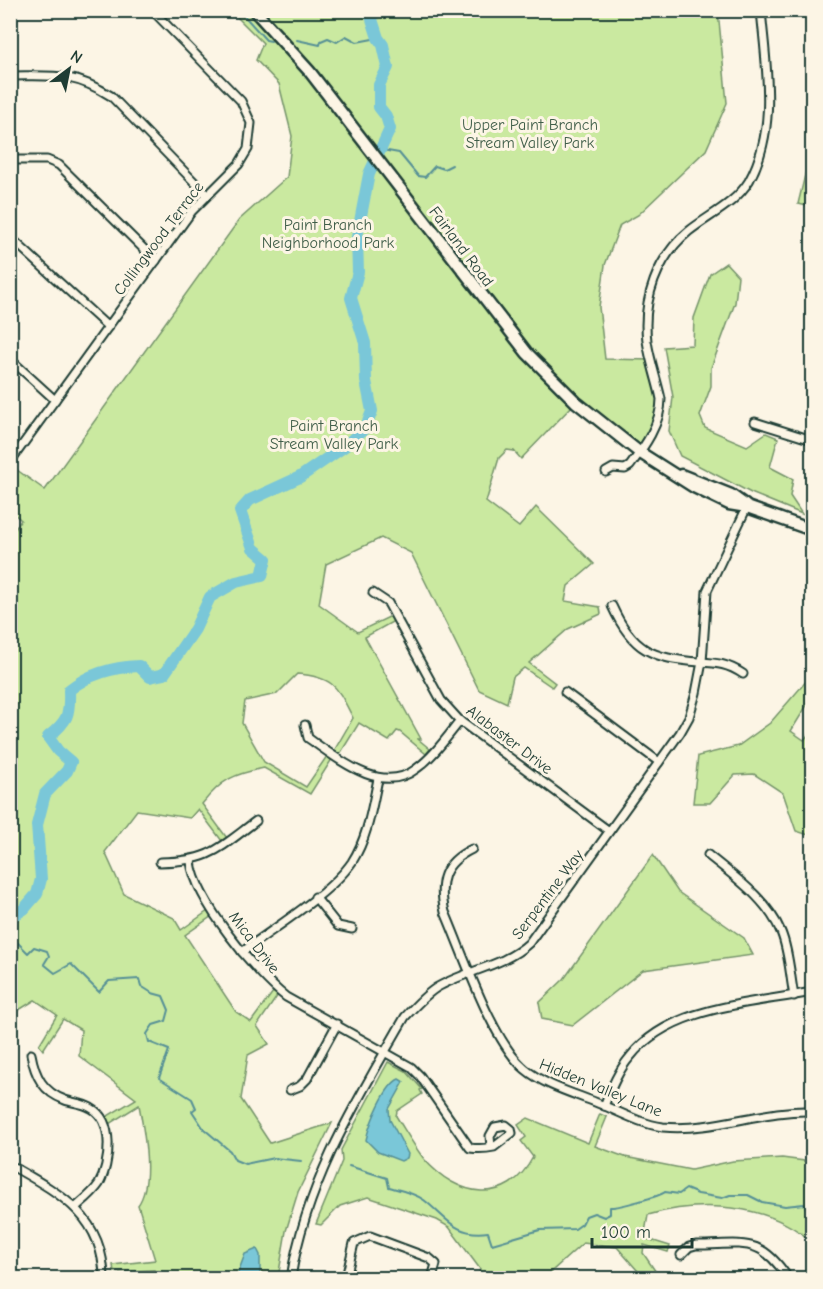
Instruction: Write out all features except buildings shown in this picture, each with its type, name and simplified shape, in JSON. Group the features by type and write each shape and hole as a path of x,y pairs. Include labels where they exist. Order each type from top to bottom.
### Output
{"main road":[{"name":"Fairland Road","path":"254,10 310,72 360,135 527,354 594,419 639,452 694,487 729,504 747,507 813,530"}],"street":[{"name":"Collingwood Terrace","path":"10,462 206,194 244,157 251,140 251,123 240,101 152,10"},
{"path":"606,472 613,468 625,469 654,429 661,411 661,399 646,328 648,301 656,274 678,241 742,191 749,181 760,150 766,130 768,94 761,10"},
{"path":"10,76 64,76 92,84 111,96 206,194"},
{"path":"10,160 47,160 59,165 156,261"},
{"path":"10,237 108,327"},
{"path":"10,359 55,400"},
{"path":"755,422 813,440"},
{"name":"Serpentine Way","path":"291,1278 307,1209 324,1165 405,1017 422,998 438,987 508,958 529,943 659,762 688,717 696,693 702,662 707,591 747,507"},
{"name":"Alabaster Drive","path":"373,593 388,603 441,700 460,721 609,831"},
{"path":"612,606 628,636 645,651 669,660 730,665 743,674"},
{"path":"565,692 659,762"},
{"path":"306,725 308,738 335,756 378,779 403,776 416,770 460,721"},
{"path":"242,952 341,875 352,861 370,821 378,779"},
{"path":"160,862 190,862 213,853 256,821"},
{"name":"Hidden Valley Lane","path":"472,849 458,856 447,869 441,895 445,912 495,1030 517,1062 526,1070 551,1084 604,1106 663,1126 695,1125 794,1110 813,1111"},
{"path":"708,855 754,893 772,914 782,934 794,996"},
{"name":"Mica Drive","path":"190,862 198,888 242,952 269,984 286,997 386,1051 420,1076 464,1143 470,1148 491,1147"},
{"path":"315,897 338,926 352,929"},
{"path":"604,1106 616,1077 630,1056 653,1035 678,1021 701,1014 813,992"},
{"path":"291,1090 300,1086 307,1079 337,1024"},
{"path":"31,1054 35,1074 47,1089 63,1099 90,1107 103,1121 108,1142 106,1169 98,1186 76,1207"},
{"path":"10,1165 76,1207 96,1236 104,1262 104,1278"},
{"path":"346,1278 354,1243 370,1236 429,1258 436,1264 432,1278"},
{"path":"681,1255 689,1247 696,1245 754,1245 774,1257 788,1278"}],"green space":[{"path":"231,11 718,11 727,103 706,150 638,215 620,225 605,265 599,307 605,359 652,360 661,411 639,452 575,403 521,459 514,451 507,450 499,458 486,502 519,527 536,507 594,564 568,586 565,601 600,607 601,614 568,629 529,663 555,683 552,687 524,668 513,677 507,703 479,690 411,553 381,538 326,564 319,604 358,632 391,616 394,621 365,637 421,739 418,739 430,749 426,754 400,732 397,731 389,741 359,723 340,754 334,751 353,718 343,698 327,681 310,675 297,674 277,694 245,701 242,723 264,762 306,787 327,756 332,759 310,794 264,768 244,773 222,783 202,804 227,838 222,841 198,809 190,818 137,810 105,852 124,894 174,918 181,930 208,911 212,916 185,935 236,1012 251,1022 273,992 278,995 257,1026 269,1044 248,1055 241,1099 270,1143 332,1123 298,1192 286,1231 278,1278 154,1278 154,1270 114,1272 113,1265 155,1260 138,1205 146,1184 147,1171 139,1105 109,1124 106,1117 136,1099 79,1056 81,1030 63,1019 43,1050 39,1045 57,1015 35,1000 11,1015 10,537 21,520 11,511 11,479 17,470 45,490 239,220 287,177 292,136 279,84 256,60 263,43"},
{"path":"812,146 812,207 798,204"},
{"path":"726,263 738,276 735,303 711,368 711,386 700,416 705,428 747,446 766,433 778,438 770,467 793,479 790,496 802,514 751,493 680,456 669,431 673,397 664,347 693,345 694,318 710,274"},
{"path":"809,678 812,681 812,697 791,731 804,740 812,730 812,836 796,831 783,793 754,774 735,775 710,803 693,803 698,756 738,746 770,723"},
{"path":"653,855 678,892 744,938 753,955 643,970 573,1025 542,1019 539,1003 564,979"},
{"path":"388,1062 406,1071 422,1089 420,1090 422,1094 397,1111 396,1116 424,1159 451,1182 481,1191 496,1190 510,1184 522,1173 533,1157 521,1141 526,1137 518,1125 528,1118 588,1143 600,1114 607,1117 595,1146 625,1157 691,1170 733,1161 782,1158 812,1162 812,1242 795,1229 755,1212 734,1208 690,1207 648,1215 644,1238 670,1246 668,1252 644,1245 643,1253 660,1278 644,1278 617,1247 583,1243 552,1271 550,1278 514,1278 503,1275 501,1278 478,1278 480,1269 449,1227 437,1220 368,1197 340,1206 321,1225 316,1224 342,1161 341,1150"}],"water":[{"path":"399,1079 404,1082 389,1109 390,1120 408,1154 407,1158 401,1161 378,1152 366,1140 383,1097"},
{"path":"257,1249 260,1255 260,1278 236,1278 245,1254"}],"waterway":[{"path":"239,10 266,40 271,41"},
{"path":"10,918 24,909 37,894 41,879 37,825 45,794 67,771 71,762 58,751 48,737 64,722 69,706 69,690 94,675 120,668 139,666 150,677 164,674 195,629 210,597 236,582 262,576 266,559 253,548 240,511 250,500 300,477 345,446 366,427 372,411 366,381 365,343 351,298 358,272 357,237 369,174 390,129 386,116 379,107 379,85 388,67 383,45 378,38 369,10"},
{"path":"297,40 320,45 321,41 328,38 337,42 346,36 357,42 378,38"},
{"path":"382,150 399,153 418,176 425,177 435,166 444,169 452,165"},
{"path":"10,935 28,953 34,947 47,951 49,956 44,964 55,973 71,964 99,992 109,981 139,979 141,986 152,993 163,996 169,1010 166,1021 153,1025 147,1034 149,1042 169,1050 159,1078 192,1099 196,1108 192,1111 204,1129 230,1151 235,1160 245,1164 274,1158 301,1161"},
{"path":"349,1166 387,1178 389,1187 420,1198 459,1229 467,1232 488,1232 492,1244 540,1230 575,1229 582,1224 586,1216 594,1213 604,1217 610,1214 610,1207 621,1206 665,1192 679,1194 686,1189 698,1194 722,1198 730,1195 748,1195 762,1202 785,1206 804,1204 808,1212 812,1214"}],"park label":[{"name":"Upper Paint Branch Stream Valley Park","path":"530,133"},
{"name":"Paint Branch Neighborhood Park","path":"328,233"},
{"name":"Paint Branch Stream Valley Park","path":"334,434"}]}
